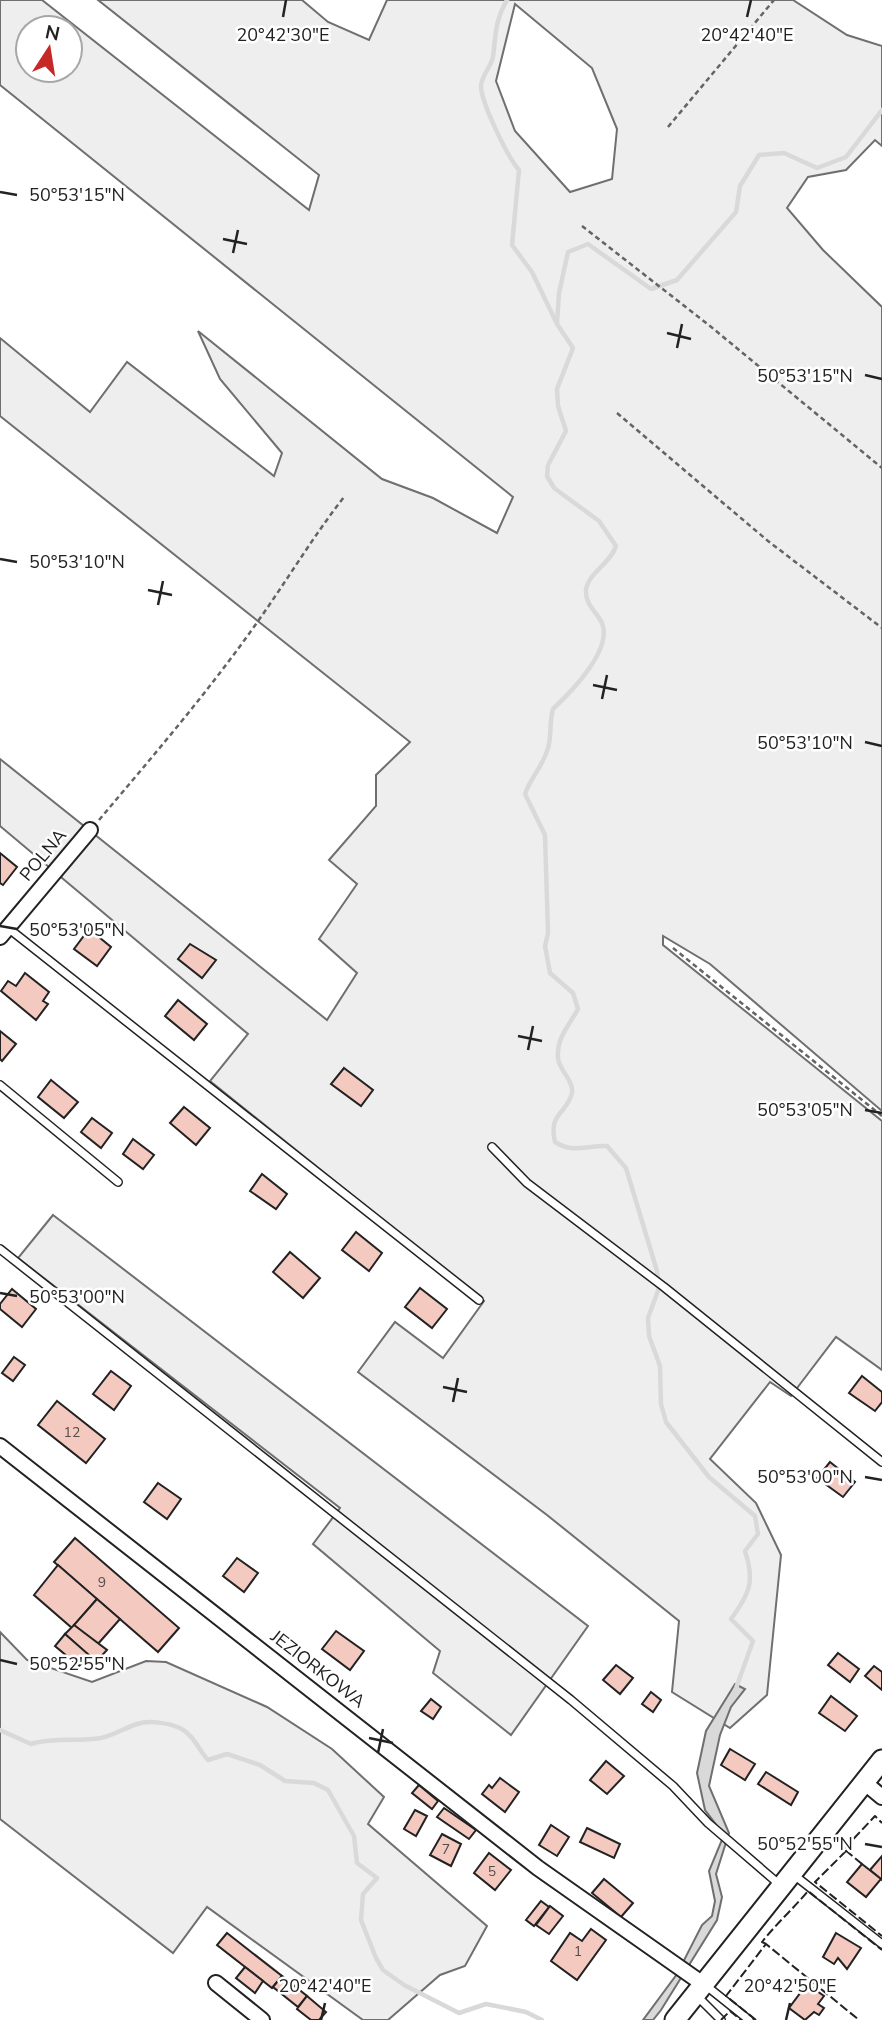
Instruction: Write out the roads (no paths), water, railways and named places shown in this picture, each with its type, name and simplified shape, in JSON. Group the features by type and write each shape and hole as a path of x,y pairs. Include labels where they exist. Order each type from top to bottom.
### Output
{"street":[{"name":"POLNA","path":"3,929 90,830"},
{"name":"JEZIORKOWA","path":"0,1446 538,1868 699,1989"},
{"path":"675,2020 882,1760"},
{"path":"864,1782 882,1797"},
{"path":"216,1983 262,2020"}],"lane":[{"path":"3,929 479,1300"},
{"path":"0,1085 118,1182"},
{"path":"492,1147 527,1183 664,1287 882,1462"},
{"path":"0,1249 571,1700 673,1786 708,1823 882,1944"},
{"path":"699,1989 721,2020"},
{"name":"JEZIORKOWA","path":"699,1989 749,2020"}],"waterway":[{"path":"507,0 498,21 492,61 481,83 482,95 496,130 519,170 512,245 532,272 557,324 573,348 557,389 558,406 566,431 548,465 547,476 554,488 599,521 616,546 591,578 586,590 589,604 602,623 604,634 601,646 588,670 553,709 548,748 525,794 545,835 548,933 545,946 550,973 573,993 578,1009 559,1044 559,1062 571,1084 572,1093 556,1119 555,1142 568,1148 607,1146 626,1168 657,1271 659,1288 648,1318 649,1336 660,1366 661,1404 666,1422 709,1477 755,1516 758,1534 745,1551 750,1571 749,1586 743,1602 731,1619 753,1641 735,1691"},
{"path":"557,323 559,293 568,252 588,244 651,289 677,280 736,212 740,186 759,155 784,153 817,168 846,157 882,110"},
{"path":"0,1730 31,1744 101,1738 142,1723 165,1723 185,1731 208,1760 227,1754 260,1765 285,1781 314,1783 328,1790 354,1836 357,1863 377,1878 363,1894 361,1920 383,1970 404,1985 459,2013 486,2004 526,2012 542,2020"}]}
